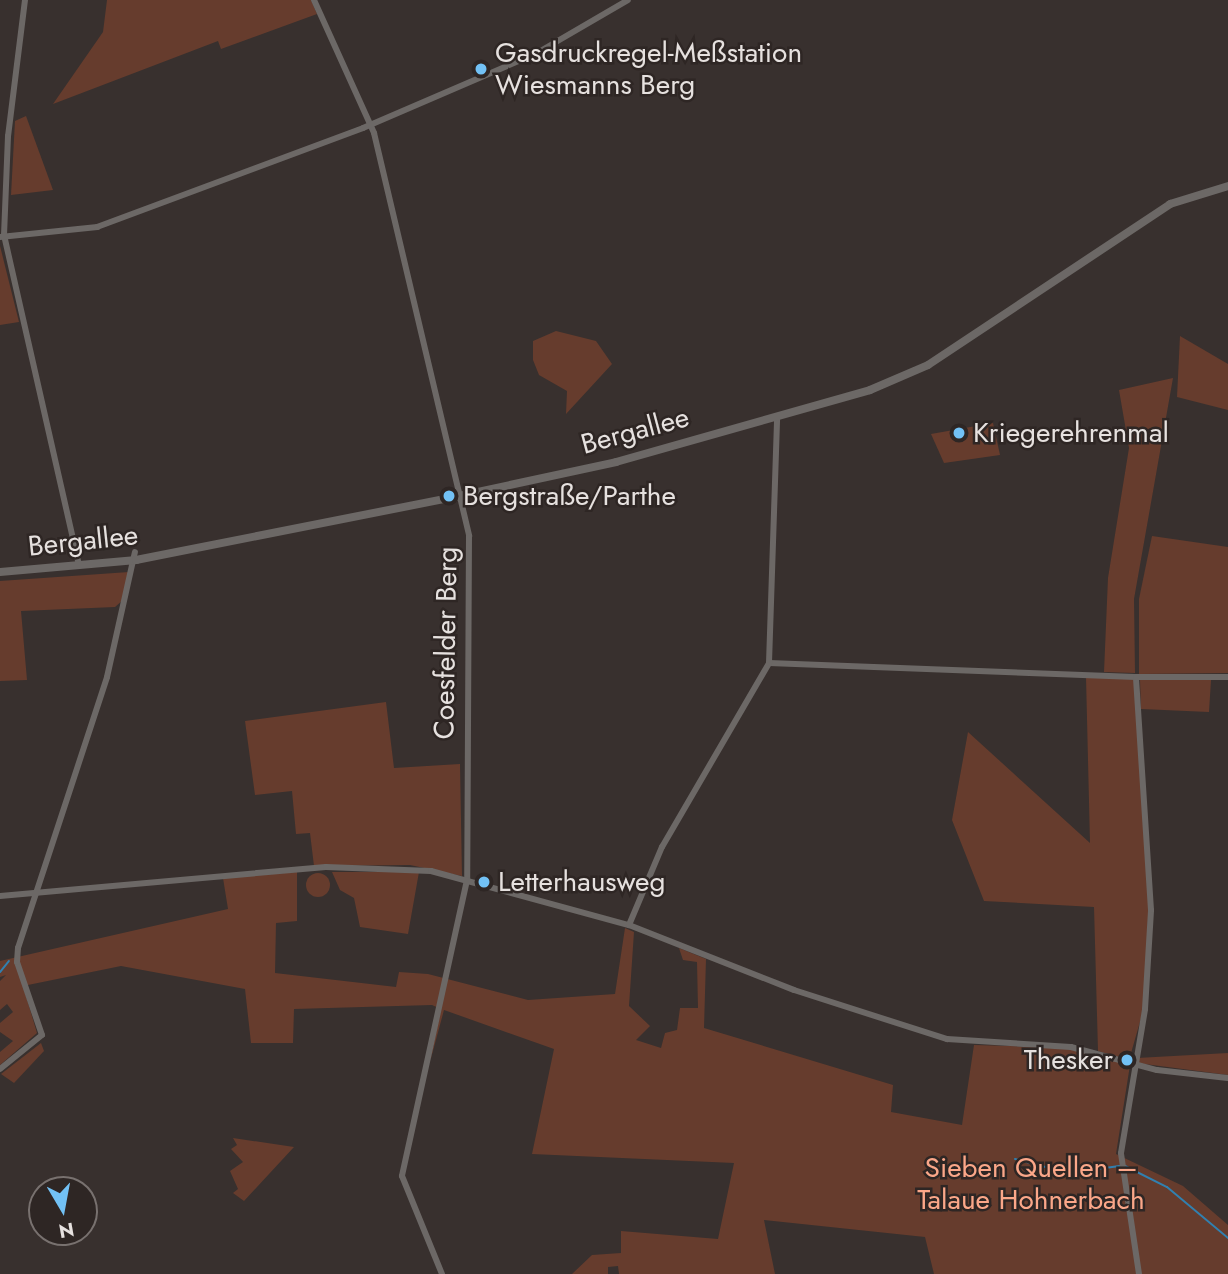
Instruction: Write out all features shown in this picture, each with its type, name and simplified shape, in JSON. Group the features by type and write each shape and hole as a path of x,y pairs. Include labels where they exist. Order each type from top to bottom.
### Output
{"street":[{"path":"25,0 8,136 2,236 78,562"},
{"name":"Coesfelder Berg","path":"314,0 371,125 460,496 471,574 464,684 467,880 402,1176 442,1274"},
{"path":"2,236 97,227 371,125 537,53 628,0"},
{"name":"Bergallee","path":"0,572 136,556 460,496 777,416 910,375 1170,204 1228,186"},
{"path":"629,925 662,847 769,663 777,416"},
{"path":"0,1069 42,1035 17,962 36,894 107,677 136,556"},
{"path":"769,663 1136,677 1228,677"},
{"path":"1136,677 1152,910 1121,1153 1139,1274"},
{"path":"0,896 326,867 412,868 467,880 629,925 794,990 947,1039 1071,1046 1133,1064 1228,1078"}],"green space":[{"path":"107,0 311,0 317,14 221,49 218,41 53,104 103,32"},
{"path":"26,116 53,190 11,195 15,121"},
{"path":"0,246 19,322 0,325"},
{"path":"556,331 596,341 612,364 566,414 567,391 539,375 533,360 533,341"},
{"path":"1180,336 1228,364 1228,410 1177,397"},
{"path":"1173,378 1134,599 1135,673 1104,672 1108,578 1129,448 1119,390"},
{"path":"993,423 1000,455 944,463 931,434"},
{"path":"1152,536 1228,547 1228,673 1139,674 1139,599"},
{"path":"129,572 123,600 115,607 21,611 27,680 0,681 0,581"},
{"path":"1086,677 1136,679 1150,875 1144,1008 1129,1060 1098,1051 1094,907 984,901 952,820 968,732 1090,843"},
{"path":"1140,680 1211,680 1209,712 1141,709"},
{"path":"386,702 394,768 460,764 462,876 410,865 314,866 310,833 296,834 292,791 255,795 245,721"},
{"name":"Sieben Quellen – Talaue Hohnerbach","path":"297,872 297,921 276,923 275,973 396,987 399,972 428,974 528,1000 615,994 625,928 634,932 629,1006 650,1026 636,1040 661,1048 665,1033 677,1030 680,1008 698,1008 697,962 683,960 679,948 706,959 704,1028 893,1085 891,1112 962,1125 974,1045 1071,1048 1130,1065 1116,1154 1183,1186 1228,1225 1228,1274 934,1274 925,1237 764,1220 775,1274 619,1274 618,1266 608,1267 608,1274 572,1274 592,1255 621,1253 621,1231 718,1239 734,1163 532,1154 554,1049 444,1010 430,1062 441,1009 432,1005 294,1009 293,1043 251,1043 245,989 121,966 23,986 37,1033 0,1065 0,1052 13,1041 0,1032 0,1023 13,1012 7,1004 0,1010 0,981 6,975 0,977 0,961 228,909 223,878"},
{"path":"332,872 419,872 408,934 360,927 354,898 340,890"},
{"path":"318,873 329,880 330,885 323,896 318,897 307,890 306,885 313,874"},
{"path":"41,1043 44,1051 14,1083 1,1074"},
{"path":"1228,1053 1228,1075 1137,1063 1137,1058"},
{"path":"233,1138 294,1147 244,1201 233,1193 238,1189 230,1171 243,1162 231,1149 237,1145"}],"waterway":[{"path":"0,972 9,961"},
{"path":"1015,1159 1068,1173 1120,1166"},
{"path":"1125,1166 1167,1187 1228,1238"}],"place":[{"name":"Gasdruckregel-Meßstation Wiesmanns Berg","path":"481,69"},
{"name":"Kriegerehrenmal","path":"959,433"},
{"name":"Bergstraße/Parthe","path":"449,496"},
{"name":"Letterhausweg","path":"484,882"},
{"name":"Thesker","path":"1127,1060"}]}
